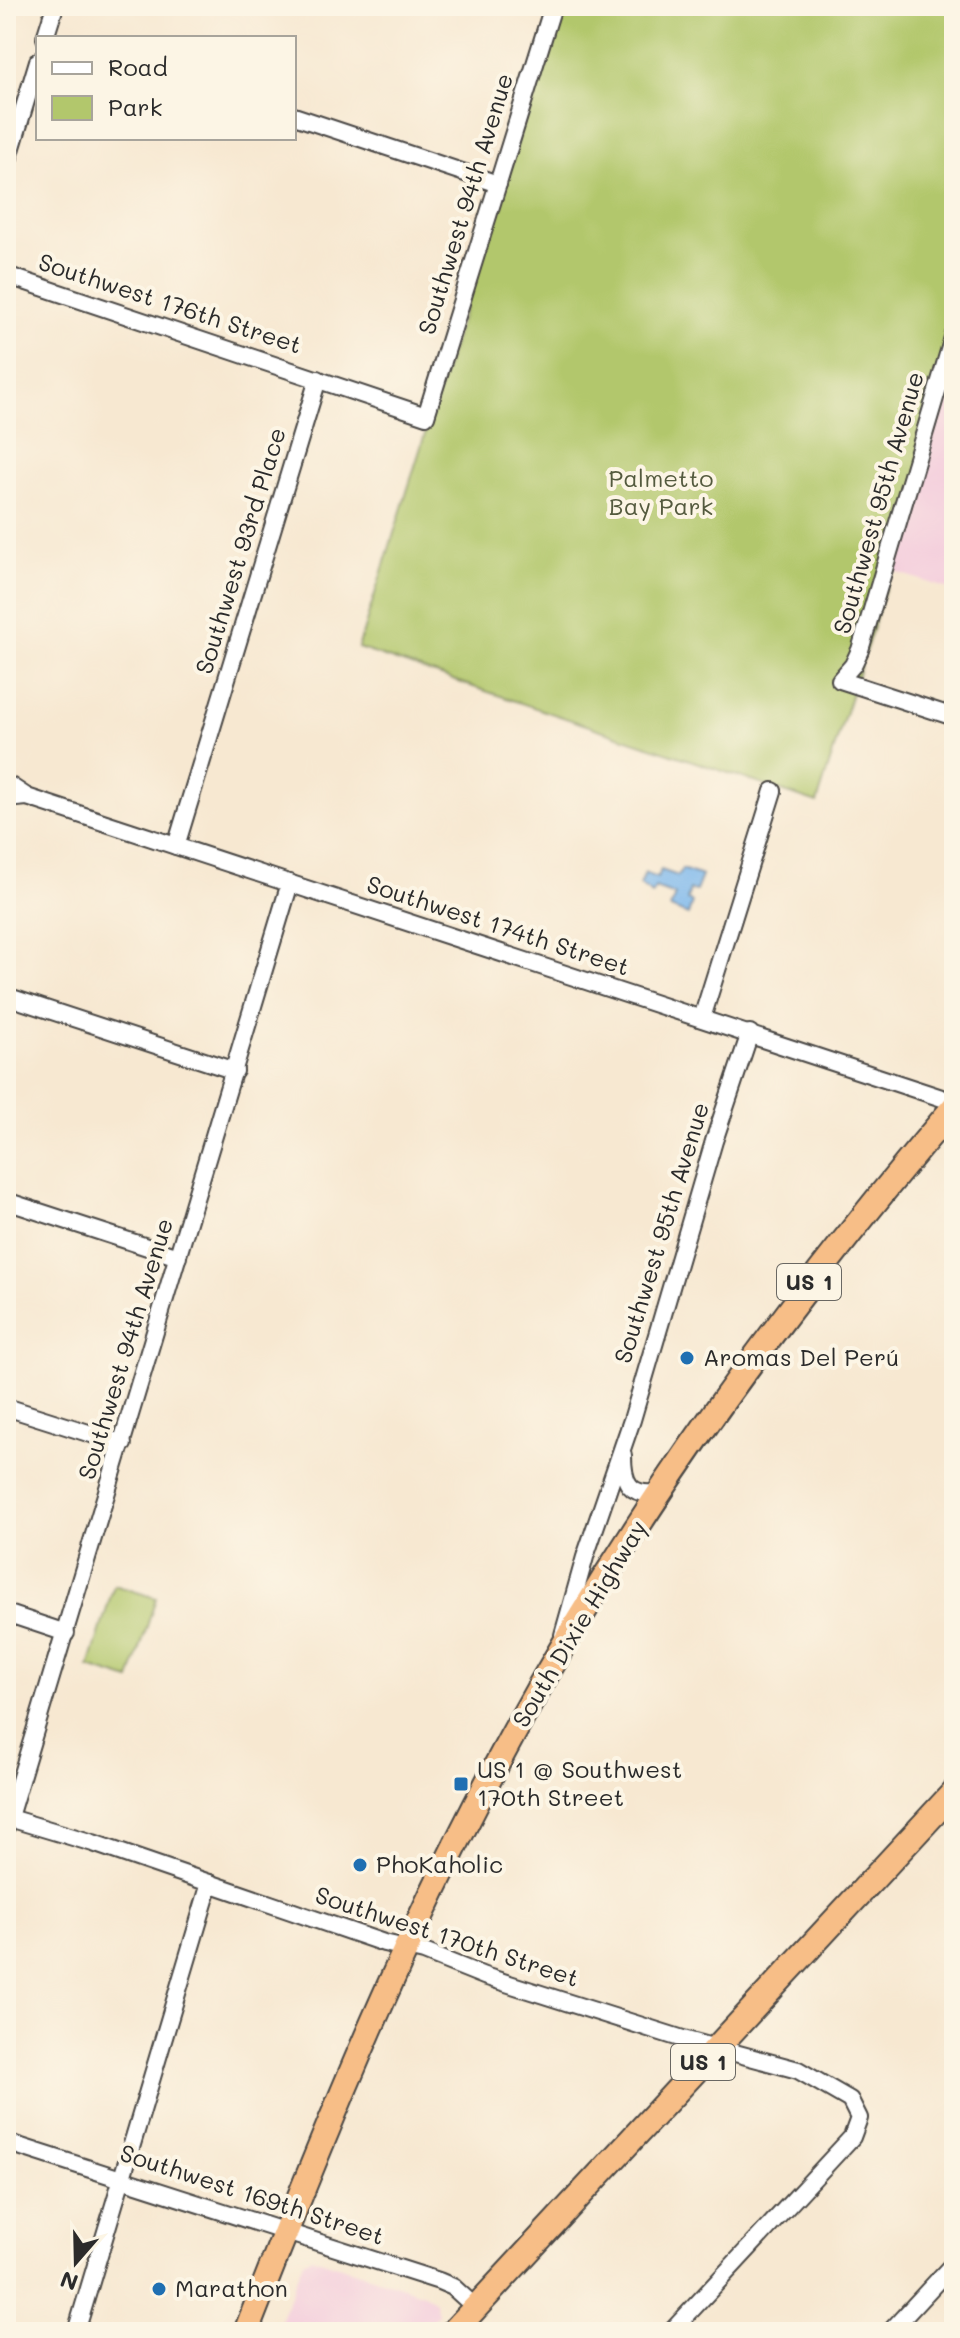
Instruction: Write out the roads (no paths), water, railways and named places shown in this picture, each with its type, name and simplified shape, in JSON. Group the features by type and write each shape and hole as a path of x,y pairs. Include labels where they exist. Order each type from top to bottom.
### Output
{"highway":[{"name":"South Dixie Highway","path":"246,2332 342,2091 406,1947 477,1803 585,1610 714,1412 798,1296 954,1105"},
{"name":"US 1","path":"453,2332 954,1792"}],"street":[{"path":"50,36 55,6"},
{"name":"Southwest 94th Avenue","path":"318,379 426,416 553,6"},
{"path":"6,167 36,68"},
{"path":"296,117 498,184"},
{"name":"Southwest 176th Street","path":"6,275 318,379"},
{"name":"Southwest 95th Avenue","path":"954,334 860,650 851,668 840,680 954,717"},
{"name":"Southwest 93rd Place","path":"176,846 318,379"},
{"name":"Southwest 174th Street","path":"6,783 27,797 750,1033 954,1105"},
{"path":"702,1018 773,791"},
{"name":"Southwest 174th Street","path":"6,799 27,797"},
{"name":"Southwest 94th Avenue","path":"7,1821 290,883"},
{"path":"6,996 235,1071"},
{"name":"Southwest 95th Avenue","path":"555,1662 585,1557 750,1033"},
{"path":"6,1201 178,1257"},
{"path":"6,1407 123,1444"},
{"name":"Southwest 95th Avenue","path":"622,1447 623,1476 630,1486 649,1494 661,1492"},
{"path":"6,1613 66,1633"},
{"name":"Southwest 170th Street","path":"7,1821 210,1883 484,1976 683,2039 798,2070 850,2100 859,2118 856,2130 671,2332"},
{"path":"76,2332 210,1883"},
{"name":"Southwest 169th Street","path":"6,2142 446,2284 476,2308"},
{"path":"890,2332 954,2263"}],"water":[{"path":"682,869 702,876 696,891 690,890 687,900 692,902 688,915 670,908 675,895 655,888 652,894 640,885 645,873 657,878 661,870 678,876"}],"place":[{"name":"Aromas Del Perú","path":"687,1358"},
{"name":"US 1 @ Southwest 170th Street","path":"461,1784"},
{"name":"PhoKaholic","path":"360,1865"},
{"name":"Marathon","path":"159,2289"}],"park label":[{"name":"Palmetto Bay Park","path":"661,493"}]}
